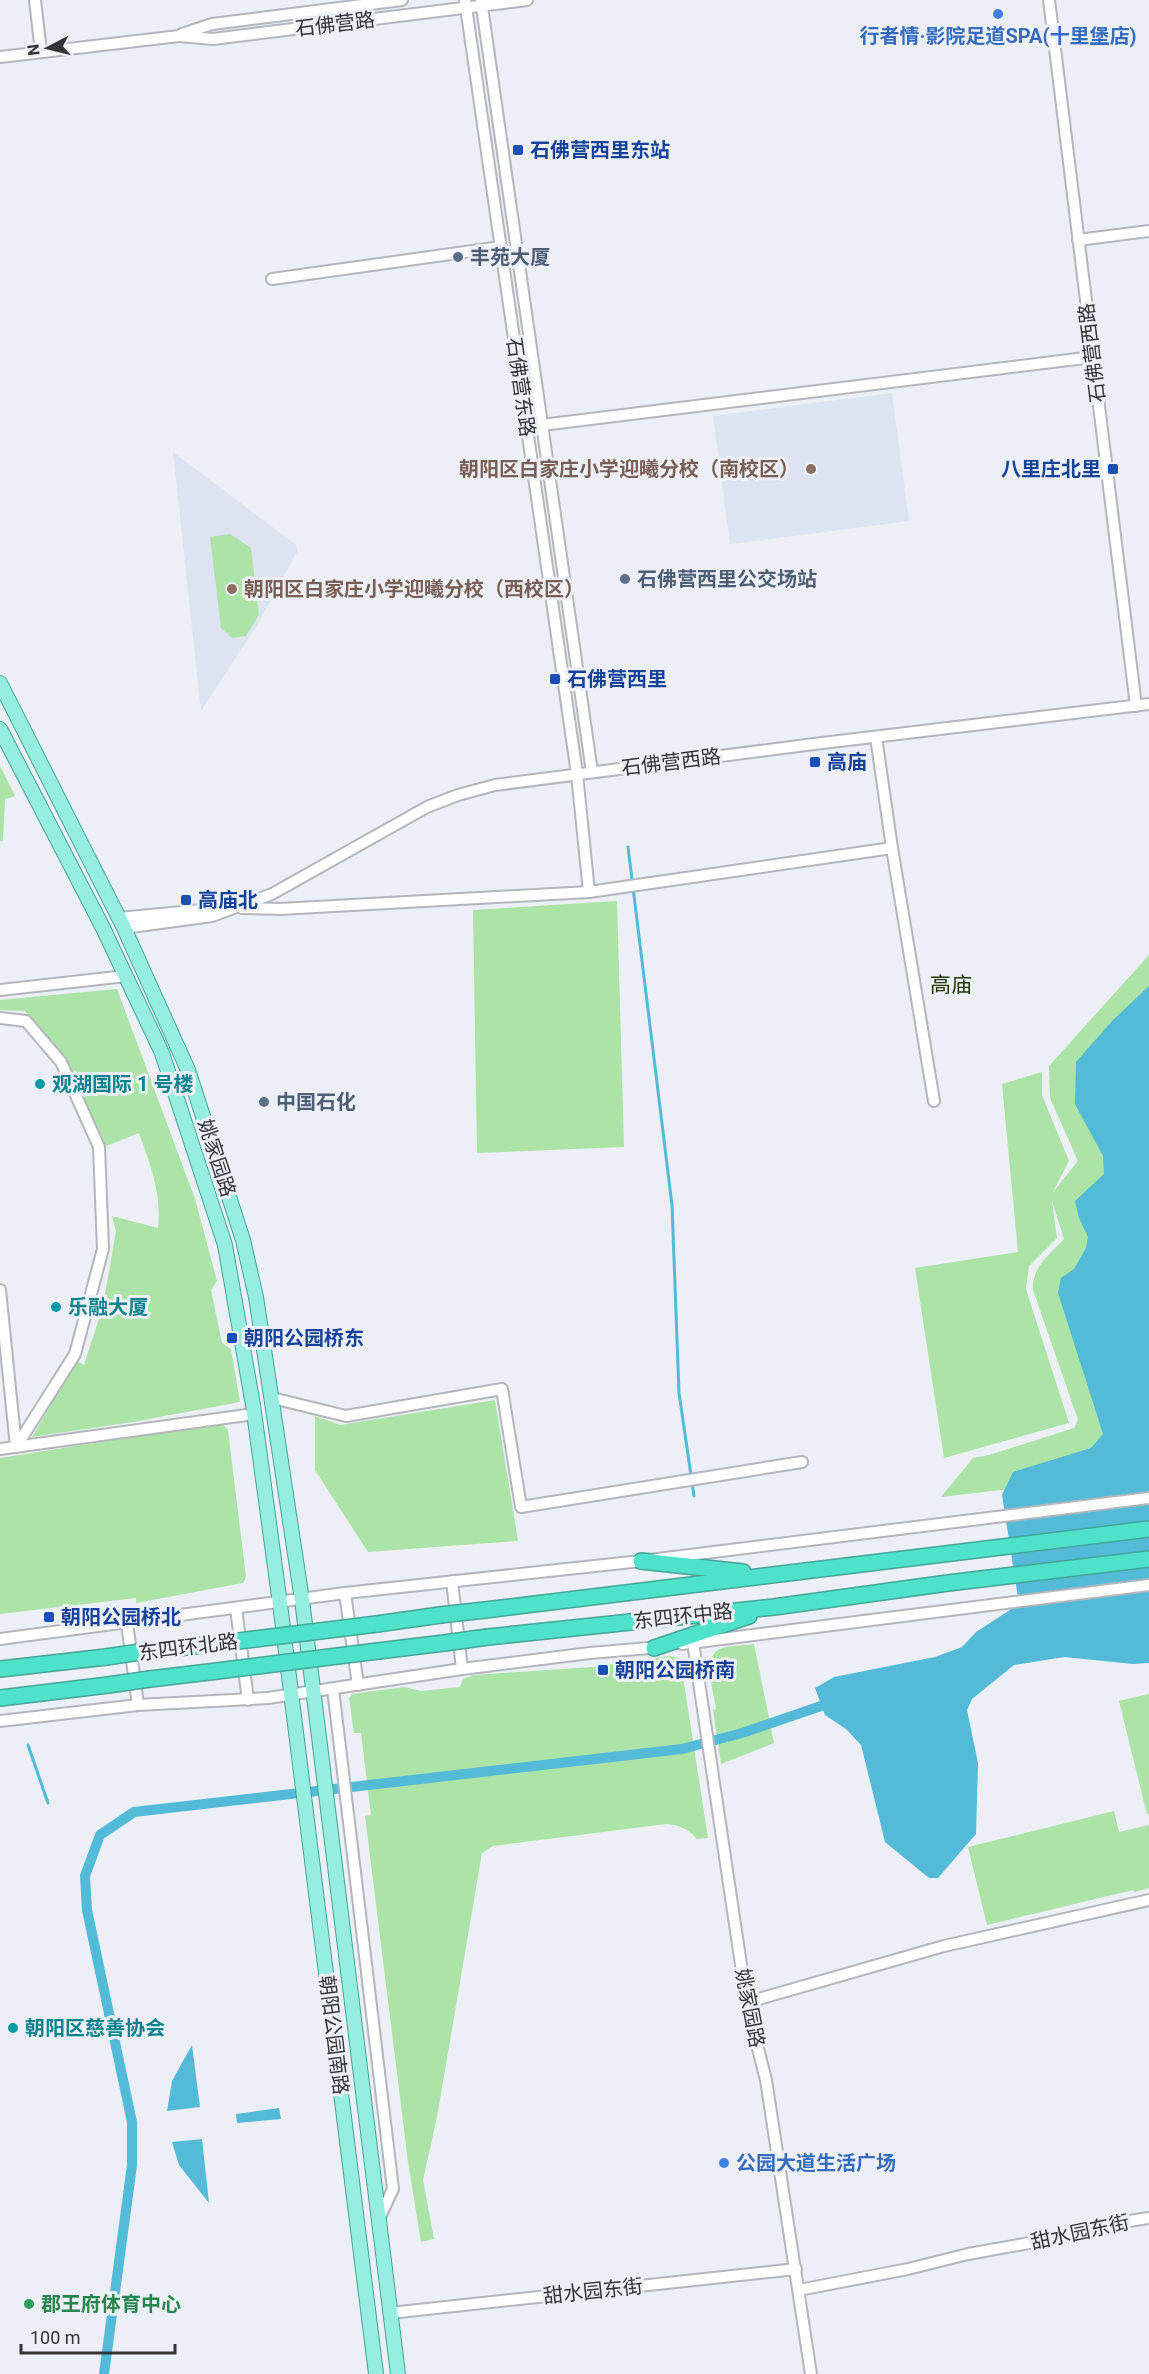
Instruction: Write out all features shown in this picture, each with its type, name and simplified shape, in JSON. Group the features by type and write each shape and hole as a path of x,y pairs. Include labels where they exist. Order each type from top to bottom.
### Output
{"highway":[{"name":"东四环中路","path":"376,1624 1149,1528"},
{"name":"东四环中路","path":"217,1671 444,1642 774,1607 1149,1559"},
{"path":"641,1561 770,1575"},
{"path":"654,1648 774,1607"},
{"name":"东四环北路","path":"0,1669 376,1624"},
{"name":"东四环北路","path":"0,1698 217,1671"}],"main road":[{"name":"姚家园路","path":"0,683 122,923 188,1070 220,1165 243,1240 256,1298 314,1692"},
{"name":"姚家园路","path":"0,729 126,976 162,1053 225,1245 254,1414 291,1695"},
{"name":"朝阳公园南路","path":"314,1692 398,2374"},
{"name":"朝阳公园南路","path":"291,1695 376,2374"}],"street":[{"path":"35,0 41,52"},
{"name":"石佛营路","path":"179,36 212,24 402,0"},
{"name":"石佛营路","path":"0,57 179,36 213,39 466,4 527,0"},
{"name":"石佛营西路","path":"1049,0 1136,706"},
{"name":"石佛营东路","path":"481,3 592,772"},
{"name":"石佛营东路","path":"466,4 578,774 589,892"},
{"path":"1078,240 1149,231"},
{"path":"272,279 501,246"},
{"path":"542,425 1093,357"},
{"name":"石佛营西路","path":"122,923 212,916 272,894 427,807 495,785 1149,704"},
{"path":"876,737 934,1101"},
{"path":"234,908 280,909 589,892 892,848"},
{"path":"0,990 126,976"},
{"path":"0,1018 26,1021 61,1062 99,1147 103,1249 75,1354 16,1447"},
{"path":"0,1290 16,1447"},
{"path":"272,1398 346,1416 502,1389 521,1507 802,1462"},
{"path":"0,1449 254,1414"},
{"path":"302,1600 345,1593 641,1561 940,1525 1149,1498"},
{"path":"452,1581 462,1670"},
{"name":"东四环中路","path":"291,1695 590,1653 654,1648 1149,1585"},
{"path":"345,1593 358,1685"},
{"name":"东四环北路","path":"0,1639 302,1600"},
{"path":"236,1608 248,1700"},
{"path":"127,1623 138,1705"},
{"name":"姚家园路","path":"693,1642 748,2002 766,2080 811,2374"},
{"name":"朝阳公园南路","path":"333,1689 393,2189 379,2218"},
{"path":"0,1721 138,1705 248,1700 291,1695"},
{"path":"748,2002 944,1946 1149,1900"},
{"name":"甜水园东街","path":"799,2290 1149,2218"},
{"name":"甜水园东街","path":"390,2313 796,2269"}],"shaded area":[{"name":"朝阳区白家庄小学迎曦分校（南校区）","path":"892,393 909,521 730,544 713,416"},
{"name":"朝阳区白家庄小学迎曦分校（西校区）","path":"173,452 296,545 297,552 257,625 201,711"}],"green space":[{"path":"230,534 251,548 259,615 246,636 232,638 221,628 210,537"},
{"path":"0,766 15,796 5,799 3,841 0,841"},
{"path":"617,901 624,1147 477,1153 473,910"},
{"path":"1149,955 1149,1473 941,1497 973,1458 1074,1428 1078,1420 1033,1290 1038,1268 1064,1239 1052,1201 1057,1238 1029,1266 1026,1289 1069,1423 944,1458 915,1268 1018,1252 1002,1084 1042,1072 1042,1095 1069,1161 1053,1192 1078,1161 1050,1098 1049,1066"},
{"path":"117,989 195,1199 217,1281 211,1290 222,1343 231,1349 240,1402 133,1422 32,1437 77,1361 84,1365 103,1306 116,1231 112,1216 158,1228 159,1215 157,1191 139,1133 106,1146 65,1056 25,1011 0,1010 0,1000"},
{"path":"495,1400 518,1541 368,1552 315,1470 315,1416 340,1425"},
{"path":"222,1423 228,1430 246,1577 243,1583 136,1603 136,1598 0,1614 0,1458"},
{"path":"754,1644 774,1743 721,1764 713,1710 716,1709 710,1676 712,1659 720,1649"},
{"path":"669,1656 680,1658 708,1838 697,1839 683,1828 666,1824 493,1846 482,1853 437,2117 423,2180 434,2239 421,2242 408,2162 365,1816 371,1815 361,1733 354,1733 349,1698 352,1694 404,1687 421,1691 460,1687 463,1679 473,1675 593,1667"},
{"path":"1149,1694 1149,1814 1147,1814 1119,1701"},
{"path":"1114,1811 1119,1832 1149,1825 1149,1888 987,1925 968,1847"}],"water":[{"path":"1149,986 1149,1663 1133,1664 1064,1657 1014,1665 972,1699 967,1710 978,1763 976,1834 938,1878 929,1878 885,1842 861,1745 846,1729 825,1715 815,1688 834,1677 935,1657 962,1647 976,1632 1019,1604 1002,1495 1013,1472 1091,1448 1103,1434 1058,1293 1061,1278 1074,1269 1086,1248 1088,1237 1079,1218 1075,1201 1104,1174 1103,1156 1075,1104 1076,1062 1112,1021"},
{"path":"192,2045 200,2107 167,2111 172,2081"},
{"path":"279,2108 281,2119 237,2123 236,2114"},
{"path":"202,2139 209,2203 179,2165 172,2142"}],"waterway":[{"path":"628,847 672,1205 679,1393 694,1496"},
{"path":"104,2374 132,2165 132,2122 87,1910 85,1876 100,1835 134,1812 682,1749 742,1733 821,1706"},
{"path":"28,1745 48,1803"}],"place":[{"name":"行者情·影院足道SPA(十里堡店)","path":"998,14"},
{"name":"石佛营西里东站","path":"518,150"},
{"name":"丰苑大厦","path":"458,257"},
{"name":"朝阳区白家庄小学迎曦分校（南校区）","path":"811,469"},
{"name":"八里庄北里","path":"1113,469"},
{"name":"石佛营西里公交场站","path":"625,579"},
{"name":"朝阳区白家庄小学迎曦分校（西校区）","path":"232,589"},
{"name":"石佛营西里","path":"555,679"},
{"name":"高庙","path":"815,762"},
{"name":"高庙北","path":"186,900"},
{"name":"观湖国际 1 号楼","path":"40,1084"},
{"name":"中国石化","path":"264,1102"},
{"name":"乐融大厦","path":"56,1307"},
{"name":"朝阳公园桥东","path":"232,1338"},
{"name":"朝阳公园桥北","path":"49,1617"},
{"name":"朝阳公园桥南","path":"603,1670"},
{"name":"朝阳区慈善协会","path":"13,2028"},
{"name":"公园大道生活广场","path":"724,2163"},
{"name":"郡王府体育中心","path":"29,2304"}],"district":[{"name":"高庙","path":"951,985"}]}
